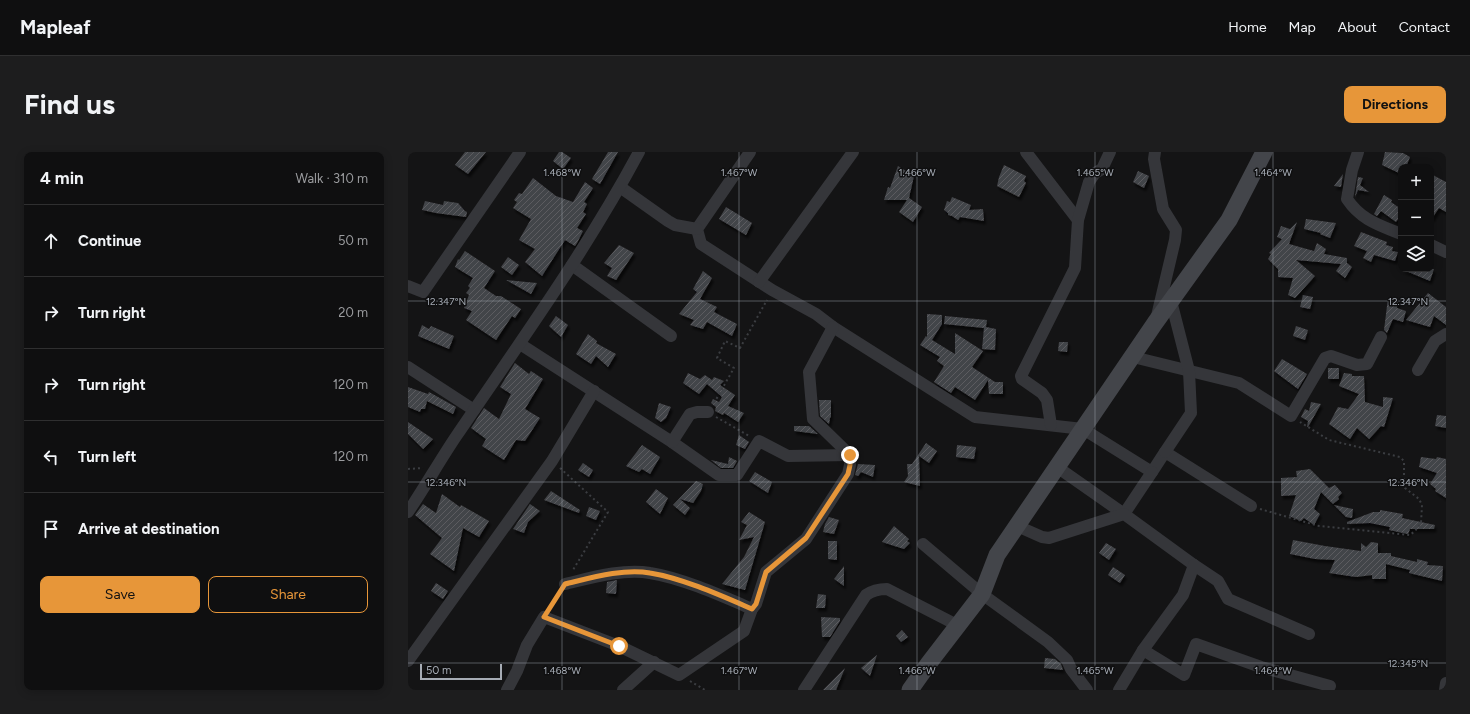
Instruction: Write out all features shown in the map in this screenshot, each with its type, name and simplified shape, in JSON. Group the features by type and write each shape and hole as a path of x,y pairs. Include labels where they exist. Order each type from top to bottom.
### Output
{"street":[{"path":"408,286 424,292 520,152"},
{"path":"408,512 437,465 572,265 620,187 639,152"},
{"path":"697,230 750,152"},
{"path":"759,282 853,152"},
{"path":"1026,152 1078,220"},
{"path":"1051,425 1047,400 1042,393 1020,376 1075,268 1078,220 1089,182 1095,173 1102,169 1110,152"},
{"path":"1155,152 1154,159 1163,209 1176,230 1176,240 1155,323"},
{"path":"910,690 957,625 982,594 997,555 1155,323 1229,220 1264,152"},
{"path":"1358,152 1352,170 1347,199 1361,215 1372,222 1398,233"},
{"path":"620,187 675,225 697,230"},
{"path":"697,230 701,244 772,290 816,314 833,327 975,417 1083,429 1152,472"},
{"path":"1434,246 1446,252"},
{"path":"572,265 671,336"},
{"path":"1017,526 1042,537 1049,538 1124,514 1191,413 1189,371 1171,301"},
{"path":"507,690 517,671 527,645 544,617 619,646 679,675 744,631 752,609 756,604 766,572 806,538 848,474 850,455 812,419 809,372 833,327"},
{"path":"1418,370 1435,341 1446,334"},
{"path":"1133,357 1239,384 1292,416 1325,358 1331,356 1358,365 1367,364 1381,337"},
{"path":"520,344 672,442 720,475 738,475 759,441 788,456 850,455"},
{"path":"408,367 474,410"},
{"path":"408,661 552,461 594,391"},
{"path":"672,442 690,414 696,412 708,412"},
{"path":"1165,452 1251,506"},
{"path":"1057,467 1218,581 1228,599 1309,634"},
{"path":"923,544 982,594 1048,642 1067,660 1071,669 1087,690"},
{"path":"1119,690 1143,650 1183,595 1194,565"},
{"path":"565,584 598,576 630,572 649,573 697,587 752,609"},
{"path":"804,690 866,595 871,591 887,589 957,625"},
{"path":"1143,650 1184,675 1196,644 1260,667 1330,686"},
{"path":"623,690 654,662"},
{"path":"1445,690 1446,683"}],"path":[{"path":"759,441 708,412 734,368 717,358 725,341 740,348 772,290"},
{"path":"1251,506 1319,526 1386,533 1410,535 1415,532 1421,523 1422,505 1419,500 1405,488 1404,485 1404,461 1400,458 1329,440 1292,416"},
{"path":"544,617 608,512 552,461"},
{"path":"679,675 705,690"}],"building":[{"path":"465,152 486,152 468,174 455,165"},
{"path":"559,152 562,152 571,158 563,169 553,161"},
{"path":"608,152 618,152 600,184 592,179"},
{"path":"1385,152 1403,153 1410,157 1407,164 1398,164 1398,173 1382,165"},
{"path":"1004,165 1026,176 1024,181 1026,183 1019,197 997,186"},
{"path":"898,166 914,176 909,198 922,207 913,222 899,212 907,200 884,200 888,187 890,188"},
{"path":"1138,171 1149,176 1144,188 1133,182"},
{"path":"1343,174 1341,187 1334,186"},
{"path":"1434,176 1446,182 1446,212 1439,208 1434,216"},
{"path":"1358,177 1363,178 1360,185 1369,192 1358,190 1355,197"},
{"path":"533,178 556,196 573,202 585,182 593,188 584,202 587,204 583,212 586,214 577,228 583,231 577,243 575,246 565,240 542,276 525,262 535,249 519,240 531,219 513,208 517,202 514,200 519,193 522,194"},
{"path":"1384,195 1392,200 1391,202 1398,207 1398,219 1396,222 1381,211 1377,216 1374,214"},
{"path":"952,197 971,205 969,210 983,209 984,221 960,217 958,220 948,215 948,213 944,210 947,201 950,202"},
{"path":"425,201 443,205 444,201 458,203 467,212 466,217 422,210"},
{"path":"726,207 752,223 746,235 719,219"},
{"path":"1306,219 1336,223 1330,238 1320,234 1321,233 1304,229"},
{"path":"1297,222 1289,244 1314,251 1317,243 1326,249 1324,254 1347,258 1347,263 1352,267 1345,278 1336,271 1341,264 1296,260 1315,276 1295,298 1288,295 1293,278 1278,277 1278,269 1268,259 1271,254 1269,253 1282,239 1277,237 1281,226 1290,229"},
{"path":"1361,232 1387,242 1386,245 1393,247 1392,251 1398,252 1395,261 1374,255 1371,262 1363,258 1367,251 1354,246"},
{"path":"619,245 634,253 616,280 607,276 612,268 604,263"},
{"path":"465,251 495,271 484,288 496,296 501,296 521,309 515,318 512,316 496,340 466,320 472,311 464,308 469,295 466,293 470,288 468,286 473,278 455,267 458,259 459,260"},
{"path":"508,257 519,265 512,275 501,267"},
{"path":"703,271 712,278 700,299 717,307 714,312 737,324 732,336 707,322 703,329 690,325 694,320 679,314 697,292 693,289"},
{"path":"1408,272 1433,272 1430,281"},
{"path":"506,280 537,283 531,294"},
{"path":"1428,293 1446,307 1446,325 1434,316 1430,327 1406,320"},
{"path":"1303,295 1313,297 1310,309 1300,307"},
{"path":"1388,298 1398,299 1397,308 1406,311 1403,322 1393,319 1387,333 1384,330"},
{"path":"927,314 942,315 942,324 932,340 955,354 955,333 983,351 972,367 995,382 1003,382 1003,394 989,394 988,380 975,400 955,387 951,393 934,382 944,366 937,361 940,357 920,345 926,336 927,337"},
{"path":"556,316 568,325 561,337 549,326"},
{"path":"945,316 987,320 986,327 996,329 995,350 982,349 984,328 944,324"},
{"path":"422,325 429,329 431,326 454,336 449,349 418,336"},
{"path":"1296,326 1308,330 1305,340 1293,336"},
{"path":"588,334 597,341 596,343 616,354 608,367 596,356 591,364 576,354"},
{"path":"1059,342 1068,342 1067,352 1058,351"},
{"path":"1282,359 1307,374 1298,389 1274,371"},
{"path":"515,363 529,374 531,371 543,379 525,409 540,418 525,441 516,440 504,460 482,446 486,439 471,428 484,408 499,419 511,394 500,387"},
{"path":"1328,368 1339,368 1339,379 1328,379"},
{"path":"688,373 700,379 705,375 712,380 714,377 724,381 720,385 735,395 728,406 744,413 738,422 724,413 723,415 715,411 716,407 711,403 713,399 719,402 722,397 707,384 699,394 683,383"},
{"path":"1344,373 1352,374 1352,376 1364,376 1365,402 1383,407 1383,397 1393,398 1384,427 1381,426 1369,439 1357,428 1350,439 1329,424 1338,407 1348,409 1359,394 1339,386"},
{"path":"408,387 428,394 429,392 456,407 453,414 427,401 425,409 421,409 420,412 408,407"},
{"path":"819,400 831,400 831,417 829,424 820,416"},
{"path":"1311,402 1321,404 1307,427 1308,421 1301,417 1305,409 1309,411"},
{"path":"659,403 671,407 666,418 661,422 655,418"},
{"path":"1437,415 1446,416 1446,428 1435,426"},
{"path":"408,422 433,439 423,449 408,434"},
{"path":"794,426 809,426 818,434 794,431"},
{"path":"739,435 749,442 745,449 736,445"},
{"path":"926,443 937,451 929,463 919,456 920,486 904,482 908,476 907,464 912,464"},
{"path":"642,445 660,457 650,474 642,469 639,472 626,466"},
{"path":"957,445 976,447 974,459 956,457"},
{"path":"729,457 737,461 733,468 721,468 711,460 728,464"},
{"path":"1421,457 1436,459 1437,457 1446,459 1446,498 1435,491 1436,489 1430,484 1437,473 1419,467"},
{"path":"583,463 593,470 589,477 578,470"},
{"path":"858,464 875,465 873,477 861,472 858,476 855,475"},
{"path":"1310,469 1329,488 1335,485 1342,493 1338,497 1339,499 1333,504 1321,492 1314,509 1320,514 1314,525 1304,518 1301,521 1289,516 1296,495 1281,496 1281,478 1297,477 1296,471"},
{"path":"755,472 772,482 768,493 749,481"},
{"path":"696,481 703,484 701,491 693,503 680,499 690,508 685,515 673,505"},
{"path":"656,489 668,498 660,514 646,502"},
{"path":"551,491 580,510 579,513 544,500"},
{"path":"442,494 460,507 461,505 489,521 479,537 463,528 454,571 430,554 442,538 415,515 423,504 436,513"},
{"path":"530,504 540,511 528,522 524,533 513,529"},
{"path":"1334,505 1353,509 1352,518 1346,517"},
{"path":"589,507 600,511 596,520 586,516"},
{"path":"1380,510 1403,514 1402,518 1435,525 1434,529 1410,529 1408,534 1389,530 1390,527 1370,523 1347,524 1347,522 1373,512 1380,512"},
{"path":"749,512 765,522 745,590 722,584 744,557 754,537 739,540 747,525 741,522"},
{"path":"829,517 839,520 834,534 823,532"},
{"path":"894,526 909,539 907,541 910,543 904,549 882,542"},
{"path":"1293,540 1361,551 1361,543 1366,547 1371,542 1378,543 1378,553 1391,553 1391,556 1417,562 1417,559 1428,562 1427,565 1443,566 1442,581 1409,573 1410,570 1386,564 1386,579 1372,579 1372,575 1356,577 1329,573 1335,560 1315,559 1290,554"},
{"path":"828,541 837,541 837,560 828,559"},
{"path":"1106,543 1116,549 1109,560 1099,553"},
{"path":"844,566 844,586 834,579"},
{"path":"1113,567 1125,575 1120,583 1108,575"},
{"path":"617,580 616,594 606,593 607,582"},
{"path":"436,583 448,591 443,599 431,591"},
{"path":"818,594 826,595 825,608 816,608"},
{"path":"821,617 840,618 840,621 830,637 822,637"},
{"path":"902,630 908,637 901,642 896,636"},
{"path":"877,655 870,676 861,668"},
{"path":"1045,658 1055,659 1061,664 1063,670 1044,668"},
{"path":"845,668 836,690 823,690"}],"route":[{"path":"619,646 544,617 565,584 598,576 630,572 649,573 671,578 752,609 756,604 766,572 806,538 848,474 850,455"}]}
